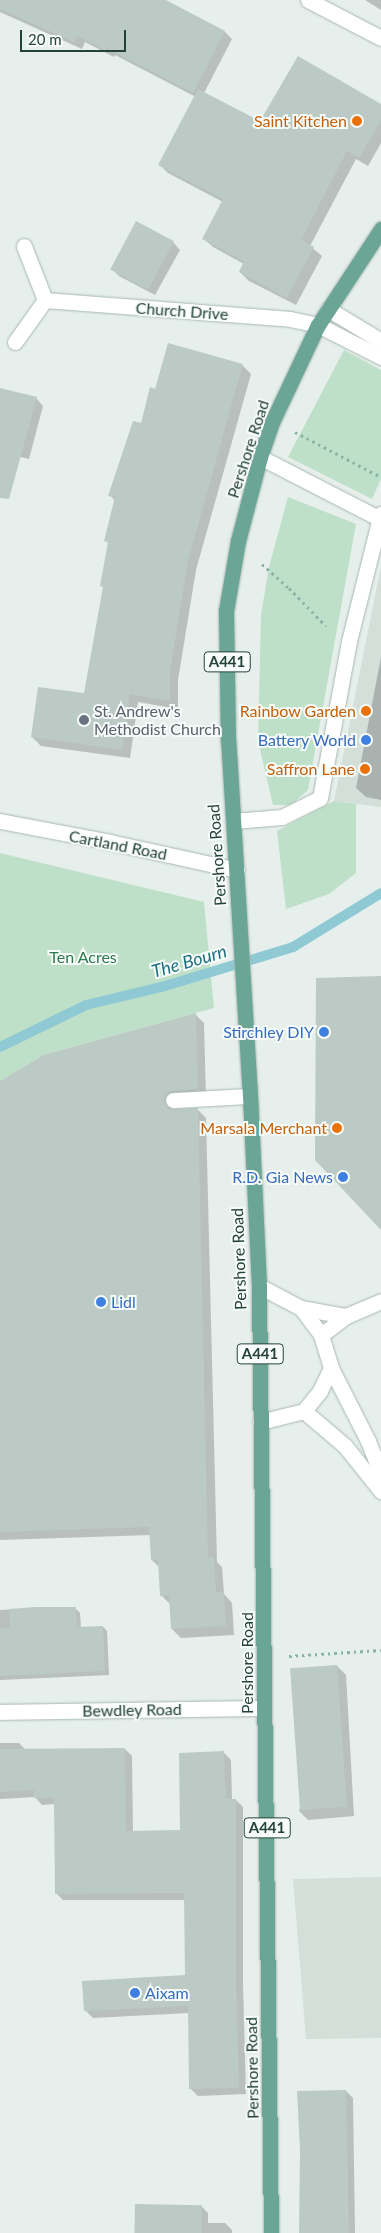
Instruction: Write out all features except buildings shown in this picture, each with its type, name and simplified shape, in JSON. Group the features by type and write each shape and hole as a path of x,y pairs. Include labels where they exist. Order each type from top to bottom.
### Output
{"main road":[{"name":"Pershore Road","path":"271,2233 264,1708 265,1657 258,1286 250,1096 228,740 226,611 238,541 260,457 273,420 318,325 381,228"}],"street":[{"path":"308,0 381,38"},
{"path":"15,342 45,300 24,246"},
{"name":"Church Drive","path":"45,300 290,319 318,325 381,357"},
{"path":"328,309 381,341"},
{"path":"232,820 282,817 320,798 348,641 380,516 260,457"},
{"name":"Cartland Road","path":"0,821 110,842 237,870"},
{"path":"173,1100 250,1096"},
{"path":"258,1286 301,1308 346,1316"},
{"path":"321,1335 346,1316 381,1301"},
{"path":"301,1308 321,1335 331,1368 368,1441 381,1474"},
{"path":"260,1422 304,1411 320,1391 331,1368"},
{"path":"304,1411 345,1446 381,1492"},
{"name":"Bewdley Road","path":"0,1712 264,1708"}],"path":[{"path":"273,420 381,477"},
{"path":"238,541 273,576 289,588 333,633 348,641"},
{"path":"265,1657 381,1650"}],"shaded area":[{"path":"381,566 381,807 334,801"},
{"path":"381,1877 381,2038 306,2039 293,1879"}],"green space":[{"path":"344,350 381,370 381,479 372,499 288,457"},
{"path":"288,497 356,524 308,790 291,805 273,805 258,741 261,615 269,567"},
{"path":"334,801 356,804 356,873 329,894 286,909 277,831"},
{"name":"Ten Acres","path":"0,853 204,902 214,1008 43,1055 0,1081"}],"waterway":[{"name":"The Bourn","path":"0,1047 86,1005 165,986 293,947 381,893"}],"place":[{"name":"Saint Kitchen","path":"357,121"},
{"name":"Rainbow Garden","path":"366,711"},
{"name":"St. Andrew's Methodist Church","path":"84,720"},
{"name":"Battery World","path":"366,740"},
{"name":"Saffron Lane","path":"365,769"},
{"name":"Stirchley DIY","path":"324,1032"},
{"name":"Marsala Merchant","path":"337,1128"},
{"name":"R.D. Gia News","path":"343,1177"},
{"name":"Lidl","path":"101,1302"},
{"name":"Aixam","path":"135,1993"}]}
